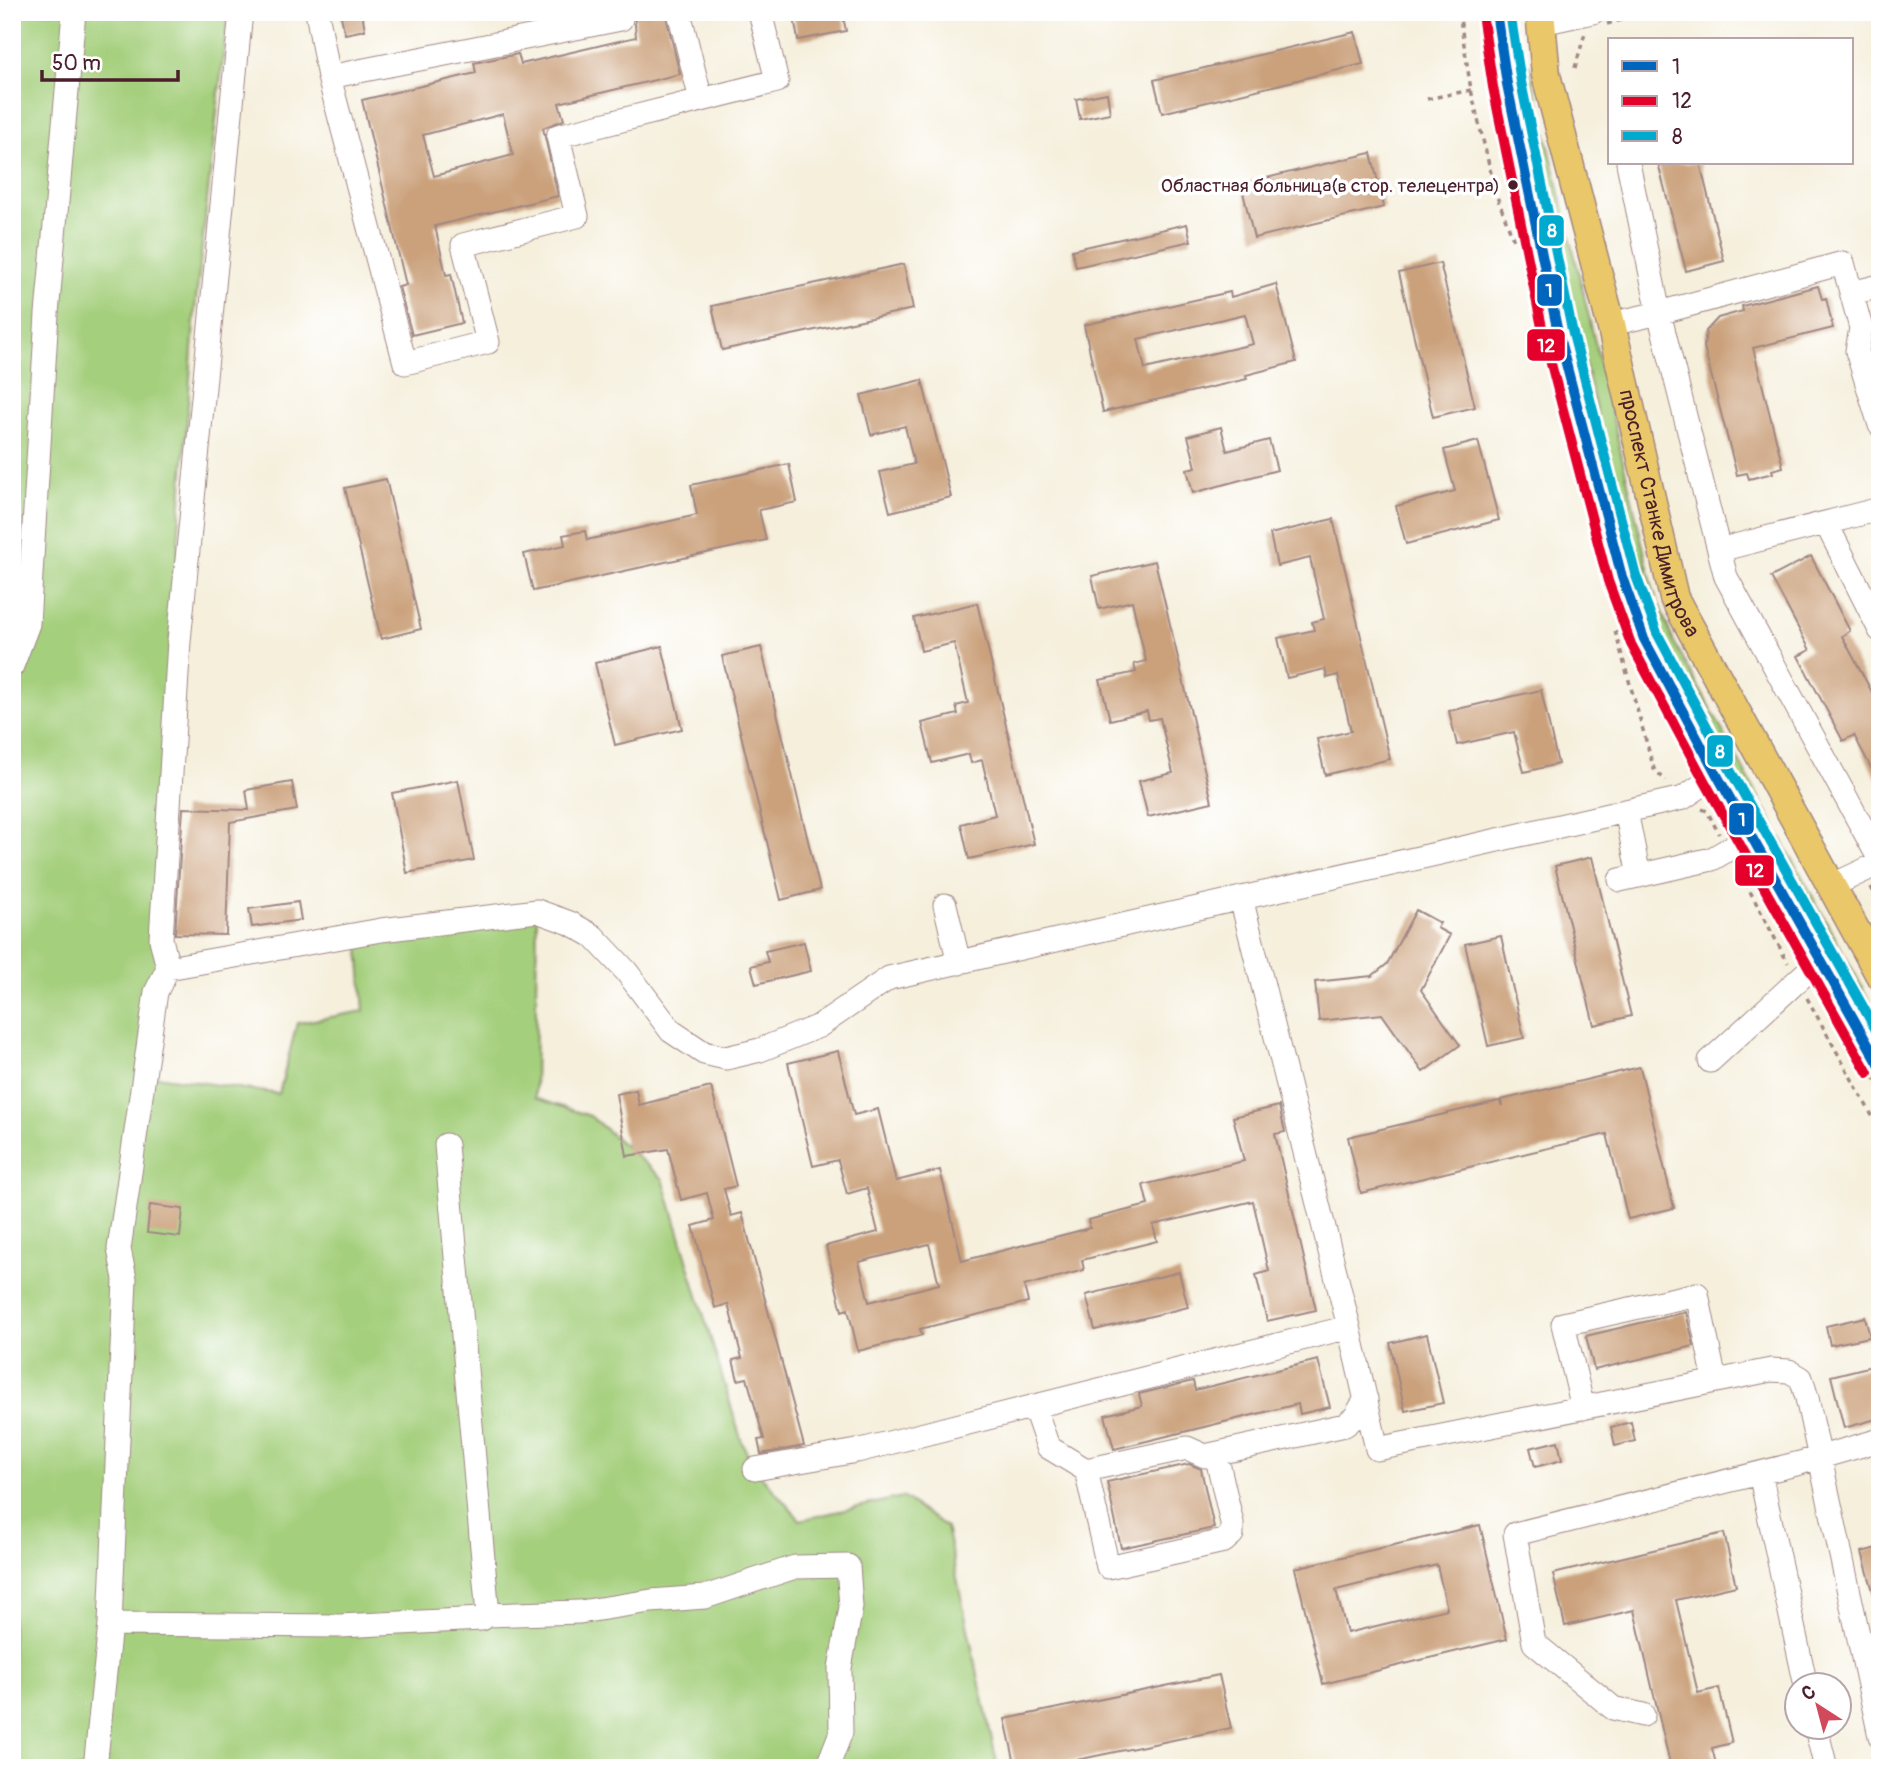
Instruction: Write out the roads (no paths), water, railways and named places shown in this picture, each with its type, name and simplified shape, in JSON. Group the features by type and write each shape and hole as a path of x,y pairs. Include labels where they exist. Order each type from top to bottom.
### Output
{"main road":[{"path":"1541,18 1498,22 1507,84 1558,333 1622,577 1644,639 1880,1066"},
{"name":"проспект Станке Димитрова","path":"1541,18 1546,75 1611,324 1674,598 1880,975"}],"street":[{"path":"12,666 28,624 47,314 74,12"},
{"path":"95,1768 110,1624 125,1279 119,1249 156,992 168,968 161,939 179,641 241,12"},
{"path":"317,12 329,78 405,363 488,342 463,245 578,216 558,136 777,81 760,12"},
{"path":"329,78 621,19 619,12"},
{"path":"679,12 701,100"},
{"path":"1541,18 1593,23"},
{"path":"1628,164 1659,313 1726,577 1880,861 1831,886"},
{"path":"1611,324 1843,264 1861,327 1857,351 1880,425"},
{"path":"1852,293 1880,286"},
{"path":"1719,550 1880,509"},
{"path":"1826,523 1880,630"},
{"path":"168,968 381,930 537,911 570,923 593,936 626,971 671,1031 704,1053 726,1058 760,1050 819,1026 889,978 1683,798 1717,775"},
{"path":"1626,810 1630,878 1712,859 1751,836"},
{"path":"1241,898 1349,1326 1377,1449 1771,1370 1789,1371 1801,1378 1880,1736"},
{"path":"944,905 960,963"},
{"path":"1710,1061 1820,960"},
{"path":"446,1145 488,1615"},
{"path":"1583,1408 1563,1324 1697,1294 1715,1381"},
{"path":"755,1469 857,1451 1349,1326"},
{"path":"1034,1406 1048,1447 1086,1469 1187,1448 1205,1456 1345,1425 1355,1417 1366,1399"},
{"path":"1643,1716 1613,1708 1534,1643 1515,1534 1880,1440"},
{"path":"1086,1469 1108,1567 1224,1541 1232,1534 1233,1523 1216,1454"},
{"path":"1760,1473 1803,1672"},
{"path":"110,1624 340,1626 482,1619 488,1615 580,1612 651,1601 705,1597 794,1567 848,1566 851,1607 840,1668 841,1732 827,1768"},
{"path":"1820,1742 1826,1768"}],"place":[{"name":"Областная больница(в стор. телецентра)","path":"1513,185"}]}
